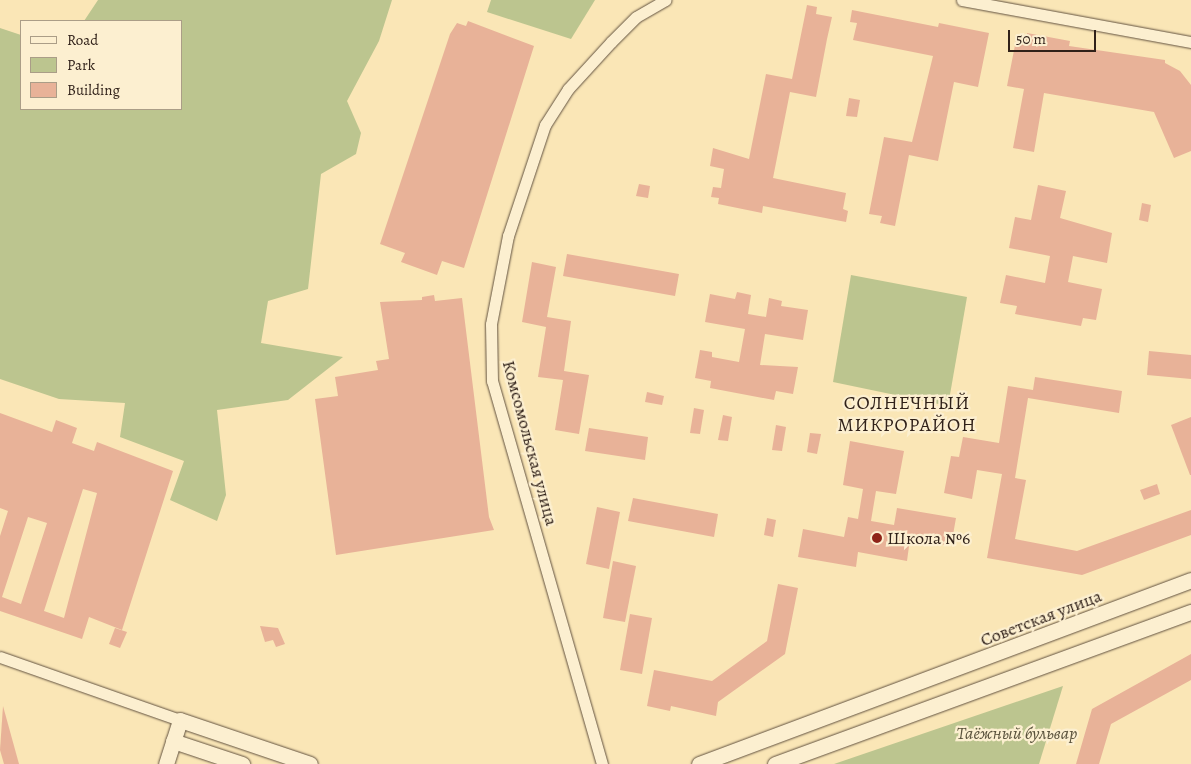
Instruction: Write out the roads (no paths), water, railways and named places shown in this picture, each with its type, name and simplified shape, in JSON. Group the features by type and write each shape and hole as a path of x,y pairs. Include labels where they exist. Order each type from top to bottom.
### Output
{"street":[{"name":"Комсомольская улица","path":"602,764 492,381 491,324 508,236 545,125 568,89 611,42 636,17 666,0"},
{"path":"962,0 1191,42"},
{"name":"Советская улица","path":"698,764 904,690 1191,580"},
{"path":"775,764 1191,612"},
{"path":"0,657 310,764"},
{"path":"904,690 913,713"},
{"path":"166,764 180,720"},
{"path":"196,757 206,729"},
{"path":"173,741 196,757 242,764"}],"place":[{"name":"Школа №6","path":"877,538"}],"district":[{"name":"СОЛНЕЧНЫЙ МИКРОРАЙОН","path":"907,415"}],"park label":[{"name":"Таёжный бульвар","path":"1017,733"}]}
